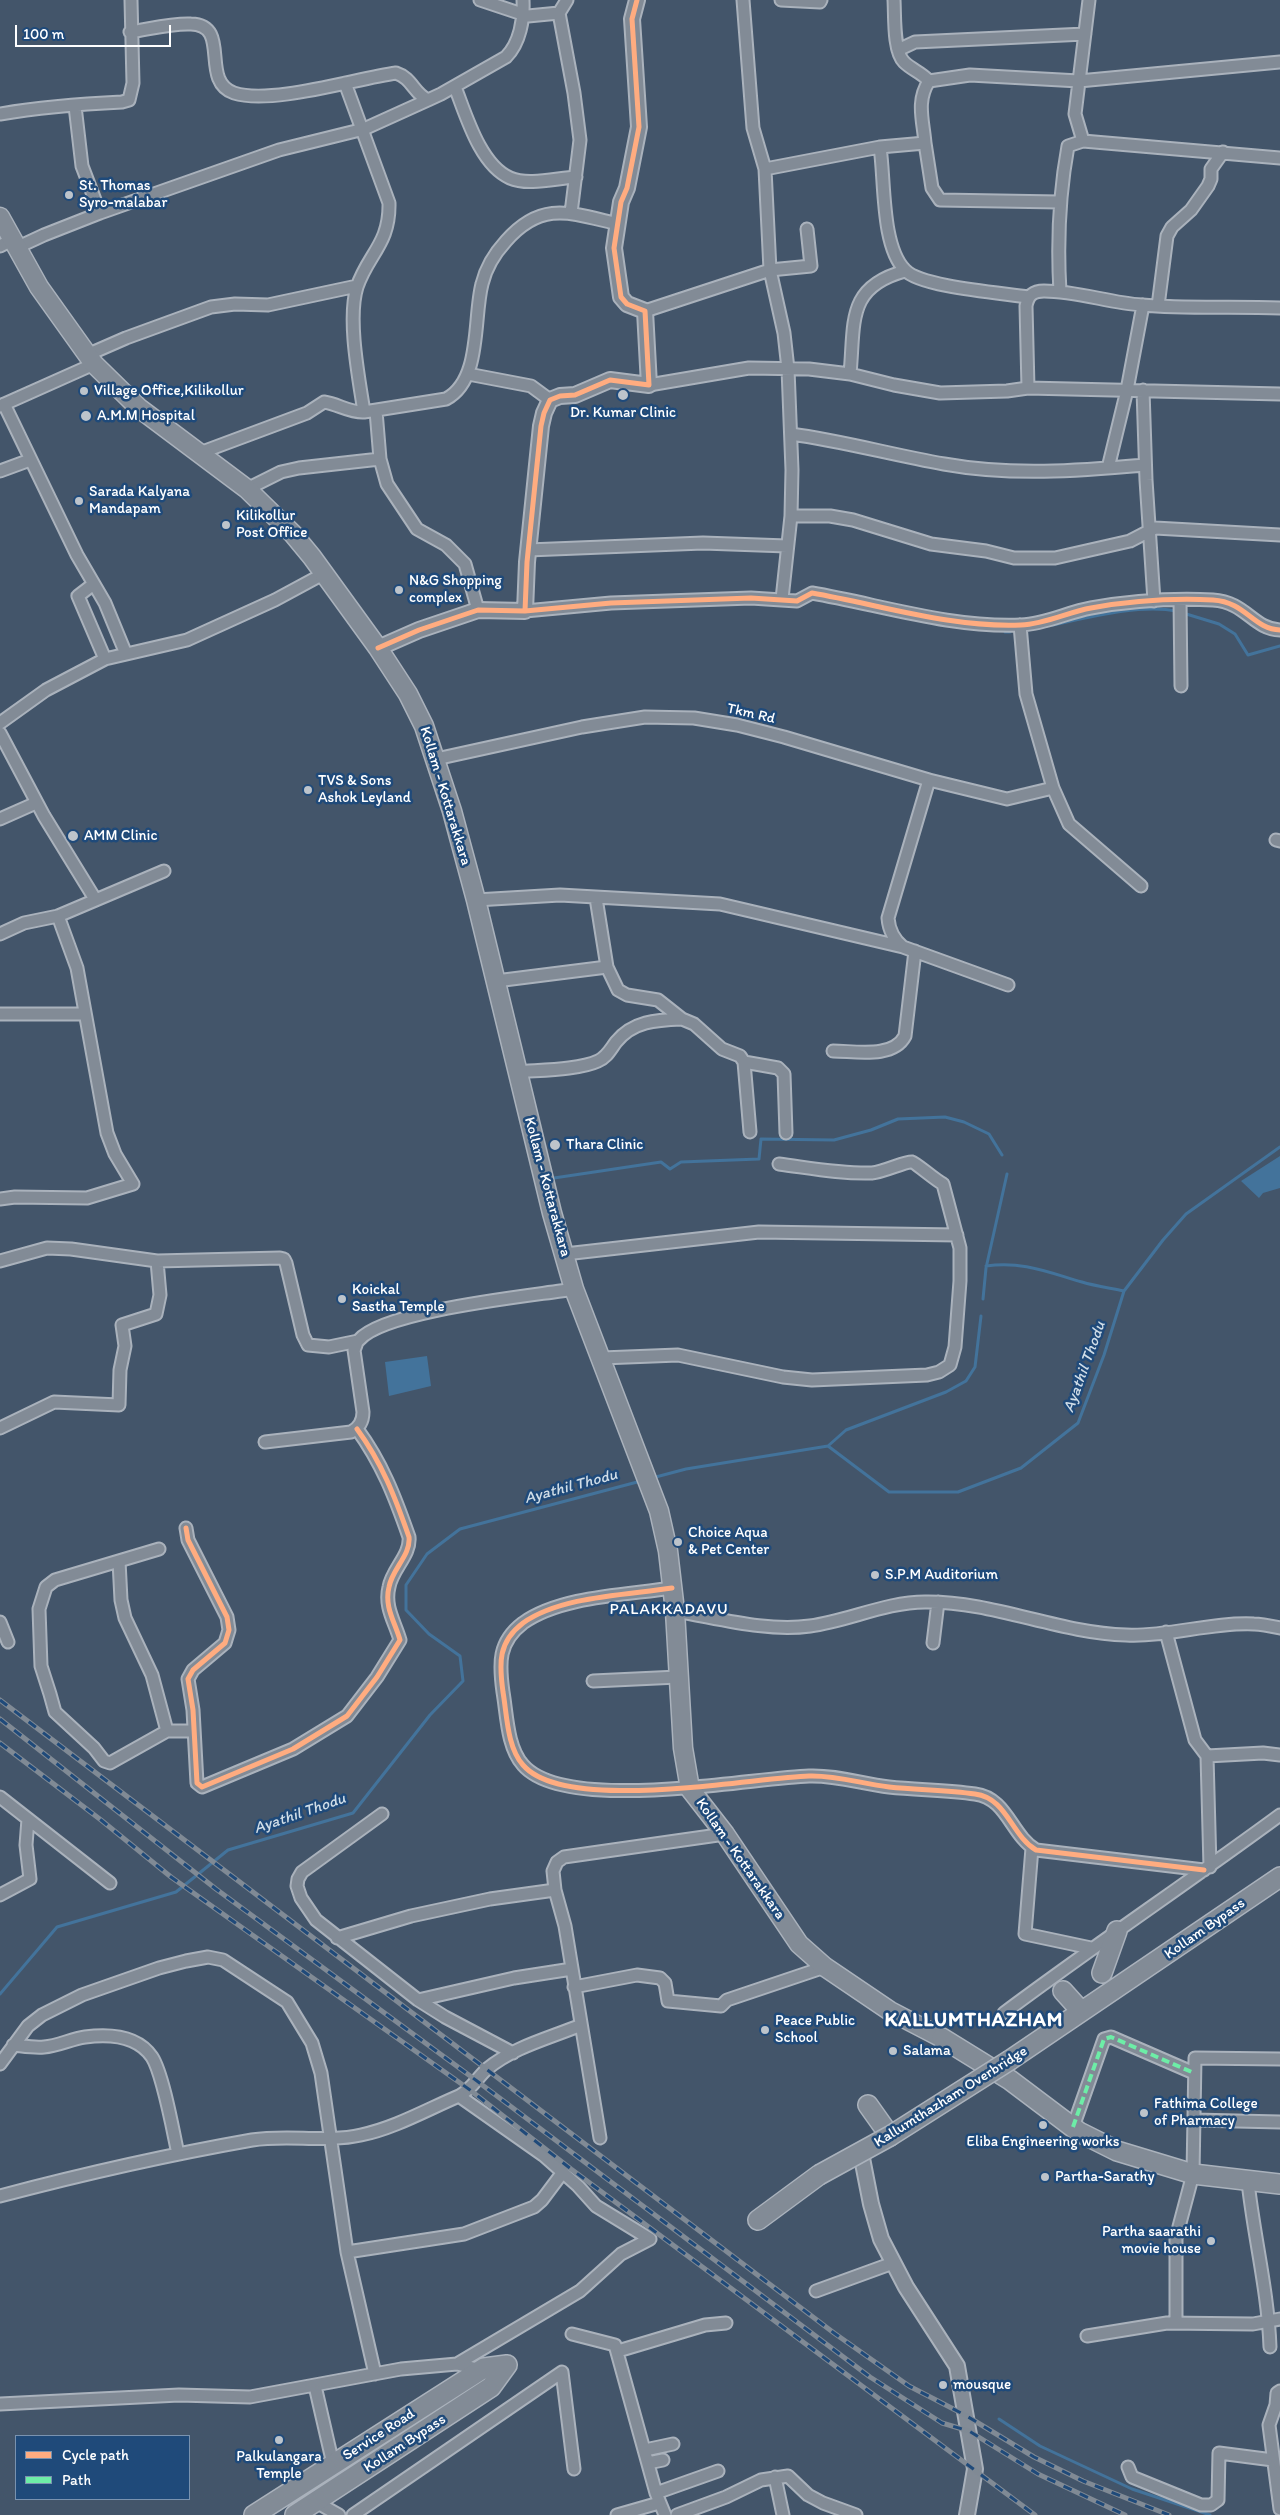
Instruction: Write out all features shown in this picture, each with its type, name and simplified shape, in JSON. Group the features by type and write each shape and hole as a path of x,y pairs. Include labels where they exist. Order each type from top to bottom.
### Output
{"highway":[{"name":"Kollam Bypass","path":"1130,1980 1280,1877"},
{"path":"1102,1973 1117,1931"},
{"name":"Kallumthazham Overbridge","path":"758,2220 819,2174 890,2136 1130,1980"},
{"path":"1063,1991 1081,2011"},
{"path":"942,2038 1010,2080 1073,2127 1117,2151 1193,2174 1248,2182 1280,2184"},
{"path":"868,2104 890,2136"},
{"name":"Kollam Bypass","path":"294,2515 491,2387 507,2365"},
{"name":"Service Road","path":"254,2515 481,2370 507,2365"}],"main road":[{"name":"Kollam - Kottarakkara","path":"0,217 9,245 91,360 138,408 197,454 247,489 293,534 325,573 408,694 424,726 436,759 476,900 517,1072 574,1289 659,1511 668,1551 675,1611 682,1748 690,1789 725,1834 799,1944 824,1967 890,2011 942,2038"}],"street":[{"path":"0,114 54,105 75,106 129,100 133,83 130,32 131,0"},
{"path":"480,0 524,14 558,13"},
{"path":"9,245 280,150 364,129 428,100 455,87 506,57 513,50 524,14 523,0"},
{"path":"567,0 558,13 574,93 580,140 571,213"},
{"path":"637,0 632,18 639,127 627,188 621,202 614,248 621,296 627,304 645,311 770,270 811,266 807,229"},
{"path":"743,0 753,128 765,170 770,270 784,333 788,369 791,434 791,516 782,599"},
{"path":"781,0 820,2 821,0"},
{"path":"894,0 898,50 902,60 910,68 920,71 929,81"},
{"path":"1083,141 1075,114 1089,0"},
{"path":"130,32 190,24 208,29 213,40 216,74 220,84 225,89 242,95 298,92 396,73 404,76 422,98 428,100"},
{"path":"898,50 915,42 1085,34"},
{"path":"1060,202 940,200 932,188 920,108 922,91 929,81 970,75 1079,81 1280,62"},
{"path":"345,83 364,129 389,204 389,219 385,234 357,286 354,303 356,354 380,459 387,484 417,529 446,545 465,564 478,610"},
{"path":"455,87 484,153 510,178 521,181 576,177"},
{"path":"75,106 82,166 100,213"},
{"path":"1060,292 1057,247 1060,202 1068,146 1083,141 1280,158"},
{"path":"765,170 880,147 925,143"},
{"path":"880,147 887,218 893,250 905,271"},
{"path":"1158,306 1167,236 1181,218 1192,210 1208,186 1211,179 1211,168 1222,152"},
{"path":"197,454 307,413 324,402 338,404 355,413 446,400 455,395 468,374 482,285 489,264 509,237 528,220 538,215 571,213 618,224"},
{"path":"850,374 857,310 861,298 872,284 884,276 905,271 935,284 1028,297 1033,293 1043,290 1143,306 1280,308"},
{"path":"126,654 105,604 77,555 2,405 91,360 126,338 212,307 235,304 268,305 357,286"},
{"path":"1028,297 1026,340 1028,388"},
{"path":"1108,468 1128,390 1143,306"},
{"path":"645,311 649,386"},
{"path":"525,610 528,550 544,413 550,400 560,396 575,395 610,380 649,386 749,368 809,369 850,374 894,385 940,393 1007,391 1028,388 1280,394"},
{"path":"468,374 531,386 550,400"},
{"path":"1142,390 1154,601"},
{"path":"791,434 853,443 944,464 1000,470 1042,473 1145,465"},
{"path":"247,489 290,470 380,459"},
{"path":"0,471 30,460"},
{"path":"791,516 830,516 853,520 931,544 986,551 1014,558 1055,558 1130,541 1155,528 1280,535"},
{"path":"528,550 702,543 787,546"},
{"path":"0,723 46,690 105,659 188,640 275,600 325,573"},
{"path":"91,586 78,596 105,659"},
{"path":"378,648 419,630 478,610 525,610 611,602 782,599 797,601 812,593 915,614 982,624 1020,625 1041,623 1091,608 1154,601 1229,602 1267,628 1280,630"},
{"path":"1180,600 1181,686"},
{"path":"1020,625 1026,694 1053,788 1069,824 1141,886"},
{"name":"Tkm Rd","path":"436,759 582,727 645,717 694,718 737,725 784,737 929,780 1008,799 1053,788"},
{"path":"0,732 36,803 95,899"},
{"path":"903,947 892,936 888,918 929,780"},
{"path":"0,819 36,803"},
{"path":"0,934 24,923 58,916 164,871"},
{"path":"476,900 560,895 720,904 903,947 1008,985"},
{"path":"596,898 607,967 618,990 627,995 658,1000 682,1019 694,1024 722,1049 740,1056 744,1062 750,1132"},
{"path":"0,1199 15,1197 87,1198 133,1184 115,1154 107,1133 77,968 58,916"},
{"path":"833,1051 878,1051 894,1048 901,1043 905,1036 915,951"},
{"path":"496,981 607,967"},
{"path":"0,1014 85,1014"},
{"path":"517,1072 586,1065 598,1061 607,1055 625,1032 640,1024 656,1020 682,1019"},
{"path":"744,1062 778,1068 784,1074 786,1133"},
{"path":"602,1358 678,1355 783,1377 812,1380 899,1377 939,1372 950,1365 955,1347 960,1281 960,1248 943,1184 930,1178 915,1163 909,1162 889,1171 872,1173 849,1173 779,1164"},
{"path":"564,1254 759,1232 957,1235"},
{"path":"0,1261 55,1248 157,1261 284,1259 303,1335 308,1345 329,1347 358,1341 389,1323 428,1312 574,1289"},
{"path":"0,1428 54,1402 119,1406 120,1370 125,1346 122,1325 156,1314 160,1295 157,1261"},
{"path":"265,1442 351,1432 357,1429 363,1418 354,1350 358,1341"},
{"path":"186,1528 188,1540 228,1617 229,1630 225,1643 193,1670 188,1680 193,1710 192,1731 197,1783 202,1787 211,1786 224,1776 244,1772 293,1749 347,1716 377,1677 392,1651 399,1646 400,1640 390,1617 389,1586 410,1545 409,1537 385,1473 376,1455 357,1429"},
{"path":"159,1548 55,1580 46,1587 39,1609 39,1639 43,1673 55,1712 94,1748 104,1761 110,1762 117,1759 167,1731 192,1731"},
{"path":"119,1561 121,1600 125,1618 152,1675 167,1731"},
{"path":"672,1588 588,1599 555,1607 514,1630 503,1645 500,1669 512,1742 524,1766 542,1778 566,1786 592,1790 690,1789 808,1776 832,1776 888,1786 978,1794 995,1802 1010,1817 1027,1844 1032,1848 1063,1854 1207,1869"},
{"path":"675,1611 769,1625 807,1626 833,1623 912,1603 938,1602 1013,1614 1071,1629 1126,1636 1254,1624 1280,1628"},
{"path":"933,1643 938,1602"},
{"path":"0,1622 8,1642"},
{"path":"1166,1632 1195,1740 1207,1756 1207,1869"},
{"path":"593,1681 678,1678"},
{"path":"1207,1756 1263,1752 1280,1755"},
{"path":"0,1797 110,1884"},
{"path":"382,1814 302,1872 297,1886 306,1906 316,1920 337,1938 418,2000 445,2017 512,2053"},
{"path":"1004,2013 1091,1948 1207,1869 1280,1815"},
{"path":"0,1895 30,1879 26,1845 28,1819"},
{"path":"600,2138 565,1926 555,1890 553,1871 557,1862 564,1857 725,1834"},
{"path":"1032,1848 1025,1934 1091,1948"},
{"path":"337,1938 411,1916 490,1899 555,1890"},
{"path":"0,2064 28,2026 42,2015 82,1995 159,1968 186,1961 208,1957 223,1960 287,2002 306,2032 319,2065 332,2139 346,2252 375,2374"},
{"path":"574,1987 638,1974 660,1978 665,1983 668,2001 721,2006 728,2000 824,1967"},
{"path":"418,2000 514,1978 572,1970"},
{"path":"0,2196 178,2154 268,2138 332,2139 361,2135 388,2128 470,2090 487,2069 512,2053 581,2025"},
{"path":"13,2045 42,2048 84,2037 98,2036 121,2036 136,2043 151,2057 159,2076 178,2154"},
{"path":"1073,2127 1104,2039 1111,2037 1194,2073"},
{"path":"1176,2323 1176,2238 1193,2174 1195,2058 1280,2059"},
{"path":"456,2364 580,2291 621,2254 650,2239 596,2206 563,2172 516,2134 459,2096"},
{"path":"1194,2120 1280,2122"},
{"path":"861,2153 881,2239 893,2263 957,2366 975,2469 967,2515"},
{"path":"346,2252 464,2234 534,2207 542,2200 563,2172"},
{"path":"1248,2182 1255,2236 1274,2320 1270,2347"},
{"path":"816,2291 893,2263"},
{"path":"1087,2336 1176,2323 1253,2324 1274,2320"},
{"path":"618,2351 705,2325 726,2323"},
{"path":"572,2334 615,2344 658,2498 665,2515"},
{"path":"0,2404 179,2395 250,2396 375,2374 456,2364 481,2370"},
{"path":"353,2515 562,2372 574,2470"},
{"path":"315,2386 333,2464"},
{"path":"1280,2391 1277,2393 1276,2405 1270,2419 1273,2460 1280,2509"},
{"path":"645,2450 673,2444"},
{"path":"1128,2467 1132,2477 1201,2505 1211,2504 1218,2500 1219,2453 1273,2460"},
{"path":"648,2462 662,2460"},
{"path":"618,2515 718,2471"},
{"path":"677,2515 726,2497 761,2480 788,2476 815,2499 856,2515"},
{"path":"775,2477 783,2515"},
{"path":"316,2502 339,2515"}],"water":[{"path":"1280,1156 1280,1188 1263,1193 1259,1198 1241,1181"},
{"path":"427,1356 431,1386 389,1396 385,1362"}],"waterway":[{"path":"1053,625 1131,610 1162,609 1177,611"},
{"path":"1183,613 1219,624 1235,634 1248,655 1280,646"},
{"path":"1005,632 1010,632"},
{"path":"554,1178 661,1162 670,1169 681,1162 759,1159 761,1139 834,1140 871,1130 898,1119 945,1117 964,1122 989,1134 1002,1155"},
{"name":"Ayathil Thodu","path":"652,1478 686,1469 828,1446 889,1492 958,1492 1021,1468 1078,1423 1104,1355 1124,1291 1163,1240 1186,1214 1280,1147"},
{"path":"983,1299 986,1268 1007,1174"},
{"path":"986,1266 1023,1266 1092,1285 1124,1291"},
{"path":"828,1446 846,1430 946,1392 966,1381 975,1367 981,1316"},
{"name":"Ayathil Thodu","path":"0,1994 57,1927 176,1892 228,1850 353,1813 430,1715 463,1681 460,1656 429,1634 406,1610 406,1585 427,1554 460,1529 641,1481"},
{"path":"999,2419 1040,2446 1132,2489 1210,2515"}],"railway":[{"path":"0,1700 834,2333 909,2386 965,2415 1034,2457 1083,2481 1169,2515"},
{"path":"0,1719 216,1889 477,2081 870,2377 942,2423 969,2431 1038,2474 1125,2515"},
{"path":"0,1743 101,1820 171,1877 470,2090 571,2169 1035,2515"}],"marked path":[{"path":"1073,2127 1104,2039 1111,2037 1194,2073"}],"cycle path":[{"path":"378,648 419,630 478,610 525,611 527,562 541,426 550,400 560,396 575,395 610,380 649,385 645,311 627,304 621,297 614,248 621,202 627,188 639,127 632,19 637,0"},
{"path":"525,611 611,603 751,598 797,601 812,593 942,619 995,625 1021,625 1106,606 1136,602 1198,599 1234,605 1263,625 1271,629 1280,630"},
{"path":"186,1528 188,1540 227,1617 229,1630 225,1643 193,1670 188,1679 193,1710 197,1783 202,1787 293,1749 347,1716 377,1677 400,1640 389,1608 388,1594 391,1580 407,1550 409,1537 387,1481 374,1455 357,1429"},
{"path":"672,1588 595,1598 556,1607 538,1614 515,1630 502,1654 501,1672 511,1740 523,1765 545,1780 577,1788 616,1791 659,1790 819,1776 889,1787 975,1794 995,1802 1020,1835 1036,1850 1204,1870"}],"place":[{"name":"St. Thomas Syro-malabar","path":"69,195"},
{"name":"Village Office,Kilikollur","path":"84,391"},
{"name":"Dr. Kumar Clinic","path":"623,395"},
{"name":"A.M.M Hospital","path":"86,416"},
{"name":"Sarada Kalyana Mandapam","path":"79,501"},
{"name":"Kilikollur Post Office","path":"226,525"},
{"name":"N&G Shopping complex","path":"399,590"},
{"name":"TVS & Sons Ashok Leyland","path":"308,790"},
{"name":"AMM Clinic","path":"73,836"},
{"name":"Thara Clinic","path":"555,1145"},
{"name":"Koickal Sastha Temple","path":"342,1299"},
{"name":"Choice Aqua & Pet Center","path":"678,1542"},
{"name":"S.P.M Auditorium","path":"875,1575"},
{"name":"Peace Public School","path":"765,2030"},
{"name":"Salama","path":"893,2051"},
{"name":"Fathima College of Pharmacy","path":"1144,2113"},
{"name":"Eliba Engineering works","path":"1043,2125"},
{"name":"Partha-Sarathy","path":"1045,2177"},
{"name":"Partha saarathi movie house","path":"1211,2241"},
{"name":"mousque","path":"943,2385"},
{"name":"Palkulangara Temple","path":"279,2440"}],"district":[{"name":"PALAKKADAVU","path":"669,1610"},
{"name":"KALLUMTHAZHAM","path":"974,2021"}]}
